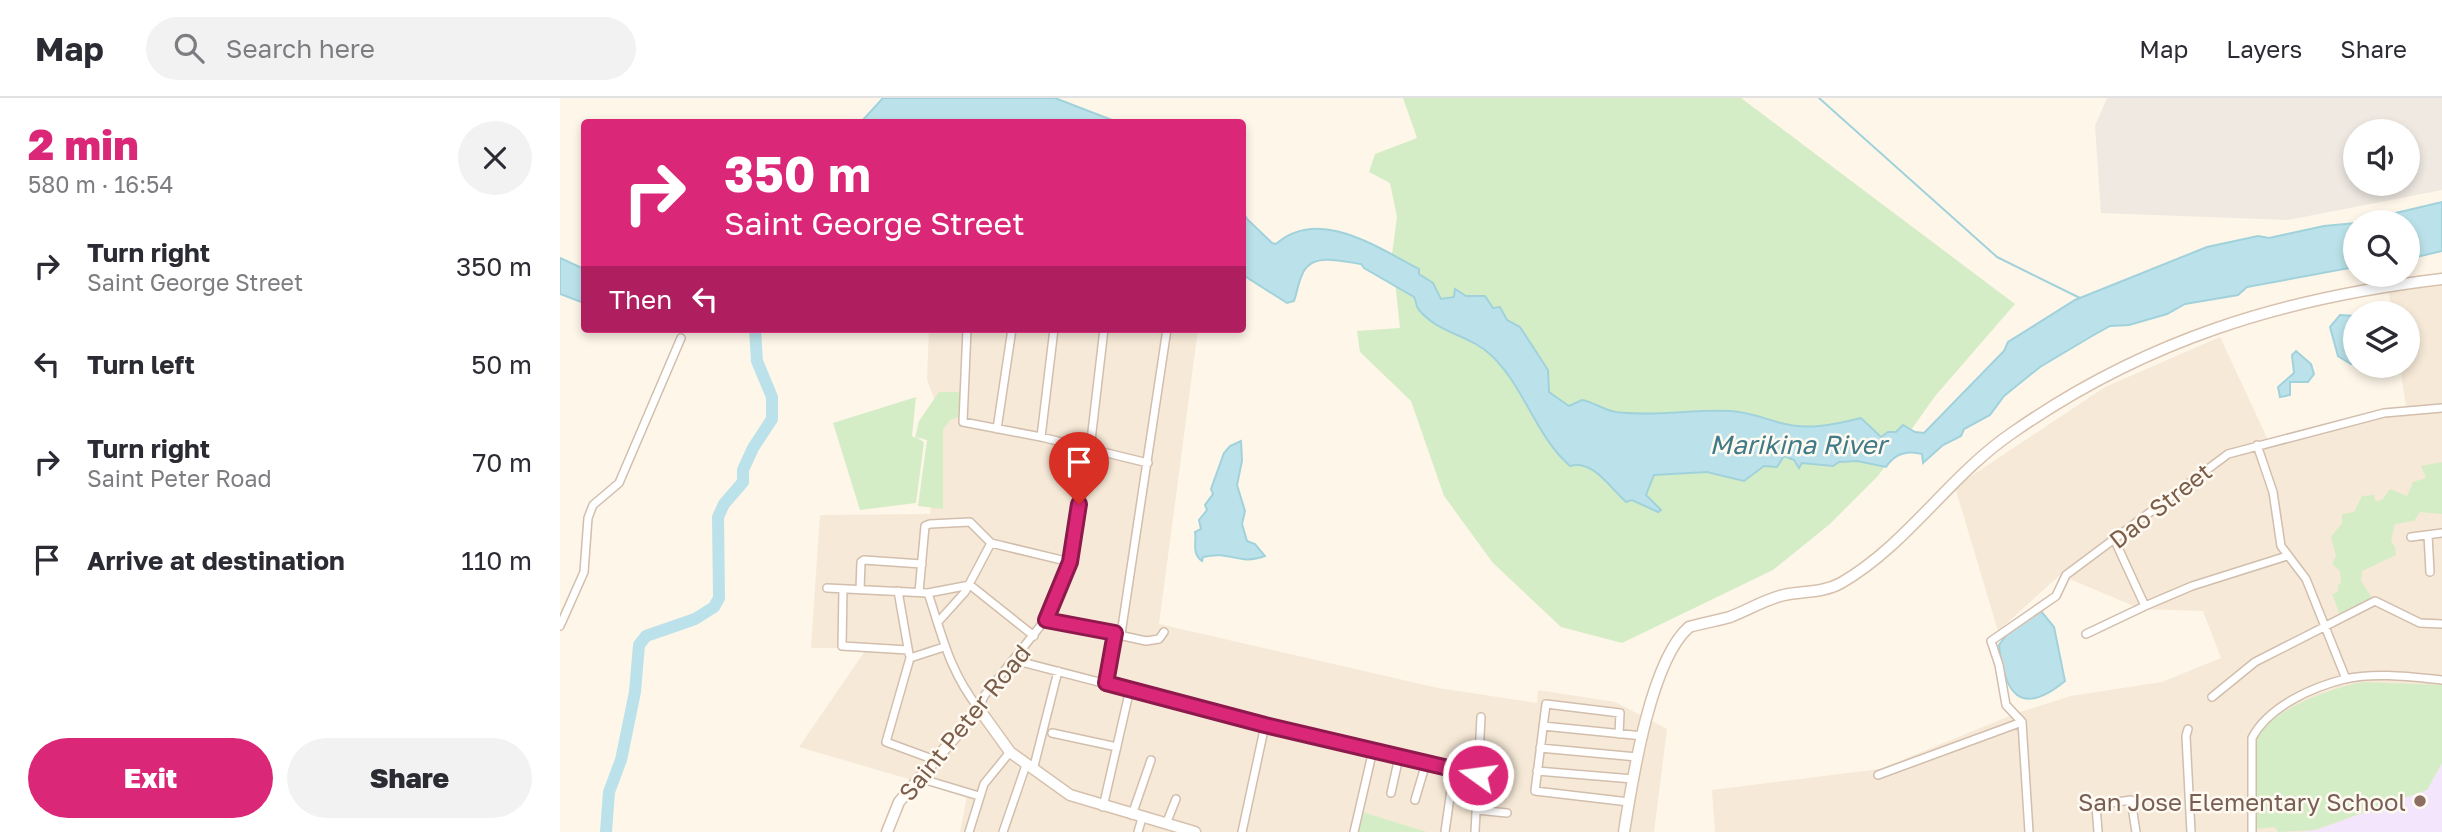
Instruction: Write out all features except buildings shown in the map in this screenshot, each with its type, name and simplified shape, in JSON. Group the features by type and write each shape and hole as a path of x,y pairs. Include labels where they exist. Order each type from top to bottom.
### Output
{"street":[{"path":"1624,832 1637,757 1659,680 1671,653 1689,627 1717,621 1775,598 1838,585 1905,532 1986,452 2105,375 2168,347 2257,313 2376,288 2442,279"},
{"path":"967,333 963,422 1041,437 1148,463"},
{"path":"997,429 1011,333"},
{"path":"1041,437 1054,333"},
{"name":"Saint Peter Road","path":"887,832 899,802 979,709 984,696 1046,620 1070,562 1090,449 1104,333"},
{"path":"1106,683 1118,634 1148,463 1166,333"},
{"path":"560,626 584,572 588,518 593,505 619,483 681,338"},
{"name":"Dao Street","path":"2021,719 2008,711 1999,665 1991,641 2056,596 2066,575 2115,541 2215,462 2257,445 2384,413 2442,408"},
{"path":"2257,445 2273,492 2280,540 2287,556 2306,579 2346,679"},
{"path":"919,592 925,526 930,524 970,522 990,543 1070,562"},
{"path":"2411,537 2442,533"},
{"path":"2428,535 2430,572"},
{"path":"2115,541 2145,606"},
{"path":"938,622 970,585 990,543"},
{"path":"2086,634 2192,586 2287,556"},
{"path":"860,590 864,560 922,564"},
{"path":"827,588 928,593 970,585 1034,636"},
{"path":"843,589 842,646 909,654 944,647"},
{"path":"898,591 909,654 886,742 935,761"},
{"path":"928,593 944,647 959,683 1010,752 1070,795 1168,827 1195,832"},
{"path":"2212,697 2255,662 2375,601 2420,623 2442,624"},
{"path":"1046,620 1153,641 1164,632"},
{"path":"1014,660 1265,725 1478,775"},
{"path":"1003,832 1029,767 1058,671"},
{"path":"2252,832 2250,755 2255,731 2277,711 2298,698 2346,679 2442,680"},
{"path":"1102,807 1130,689"},
{"path":"1619,734 1620,713 1546,704 1535,791 1629,802"},
{"path":"1475,832 1481,717"},
{"path":"1878,775 2021,719 2029,832"},
{"path":"1242,832 1265,725"},
{"path":"1543,726 1643,736"},
{"path":"2188,729 2186,736 2191,832"},
{"path":"1052,733 1117,747"},
{"path":"1540,748 1637,757"},
{"path":"1354,832 1373,750"},
{"path":"969,832 978,796 984,784 1010,752"},
{"path":"1391,793 1399,757"},
{"path":"1138,832 1137,816 1151,760"},
{"path":"1415,800 1426,763"},
{"path":"1445,832 1454,769"},
{"path":"1537,771 1633,779"},
{"path":"919,778 978,796"},
{"path":"1168,827 1175,799"},
{"path":"2098,832 2096,805 2131,800 2134,804 2136,832"},
{"path":"1477,810 1507,813"}],"shaded area":[{"path":"2107,98 2442,98 2442,190 2420,194 2420,119 2343,119 2343,196 2411,196 2288,220 2101,213 2095,126"},
{"path":"2442,283 2442,832 1715,832 1712,790 1880,769 2017,713 2071,696 2162,682 2221,658 2203,611 2141,609 2060,575 1998,631 1955,487 2105,387 2220,337 2268,440 2406,406 2402,378 2420,378 2420,301 2390,301 2388,289"},
{"path":"929,333 1197,333 1159,624 1438,688 1537,703 1538,690 1615,702 1667,729 1654,832 960,832 967,796 799,747 867,648 811,648 820,515 930,514 941,418 927,379"},
{"name":"San Jose Elementary School","path":"2442,763 2442,832 2300,832 2316,830 2427,790"}],"green space":[{"path":"1403,98 1741,98 2015,304 1936,395 1878,476 1830,524 1773,570 1622,643 1561,627 1493,563 1444,496 1411,401 1360,352 1357,331 1400,328 1392,254 1397,217 1390,183 1369,172 1375,154 1417,138"},
{"path":"939,392 962,392 962,416 950,420 943,430 943,509 918,506 927,440 916,437 924,442 916,503 860,510 833,423 916,397 912,436 915,438 919,421"},
{"path":"2442,462 2442,514 2420,512 2414,521 2395,524 2391,542 2396,555 2362,571 2361,581 2373,599 2341,618 2332,594 2338,592 2338,585 2341,584 2340,571 2332,564 2336,556 2331,537 2342,523 2342,514 2354,512 2362,496 2374,495 2375,501 2382,500 2390,489 2407,496 2413,482 2426,478 2421,466"},
{"path":"2361,682 2442,685 2442,763 2427,790 2315,830 2278,832 2275,827 2254,829 2251,776 2258,730 2307,700"},
{"path":"1362,812 1427,832 1357,832"}],"water":[{"path":"883,98 1055,98 1109,119 864,119"},
{"path":"2442,202 2442,251 2420,256 2420,210 2409,210"},
{"name":"Marikina River","path":"1246,217 1276,244 1293,233 1311,229 1348,234 1419,269 1419,274 1433,283 1441,299 1454,297 1455,289 1466,296 1485,296 1493,308 1500,307 1507,320 1520,327 1548,370 1549,392 1569,406 1582,400 1611,411 1631,413 1736,412 1788,425 1809,427 1861,418 1881,437 1888,432 1896,432 1903,425 1915,432 1924,433 2004,351 2008,342 2075,300 2207,247 2258,236 2269,238 2343,224 2343,269 2247,287 2238,295 2185,304 2167,314 2129,325 2110,326 2040,367 2004,396 1990,415 1964,429 1961,436 1943,445 1923,463 1922,454 1911,452 1897,456 1886,467 1857,461 1839,462 1833,466 1802,463 1799,468 1794,460 1784,456 1777,467 1764,466 1744,481 1707,472 1654,475 1646,495 1661,510 1658,512 1632,500 1626,502 1594,471 1578,465 1570,466 1548,440 1513,382 1492,356 1475,343 1427,318 1417,307 1414,297 1361,264 1337,260 1312,263 1299,281 1294,301 1287,303 1246,277"},
{"path":"560,258 581,268 581,302 560,294"},
{"path":"2340,315 2343,315 2343,359 2338,356 2330,327"},
{"path":"2296,351 2311,364 2314,374 2308,382 2290,382 2290,395 2280,397 2278,387 2294,373 2292,355"},
{"path":"1241,441 1242,461 1237,485 1245,511 1242,524 1247,541 1255,544 1265,556 1248,559 1213,555 1203,557 1202,561 1195,551 1195,532 1201,529 1199,520 1207,510 1205,505 1213,494 1211,489 1224,453 1230,446"},
{"path":"2040,610 2054,627 2065,681 2036,698 2026,699 2017,695 2010,687 2001,662 1999,645 2008,633"}],"waterway":[{"path":"1819,98 1997,257 2080,298"},
{"path":"606,832 609,792 621,760 635,692 639,645 646,636 695,619 714,607 719,598 718,517 724,504 743,482 743,470 753,448 772,419 772,397 757,361 755,333"}],"place":[{"name":"San Jose Elementary School","path":"2420,801"}],"route":[{"path":"1079,504 1070,562 1046,620 1115,633 1106,683 1265,725 1478,775"}]}
